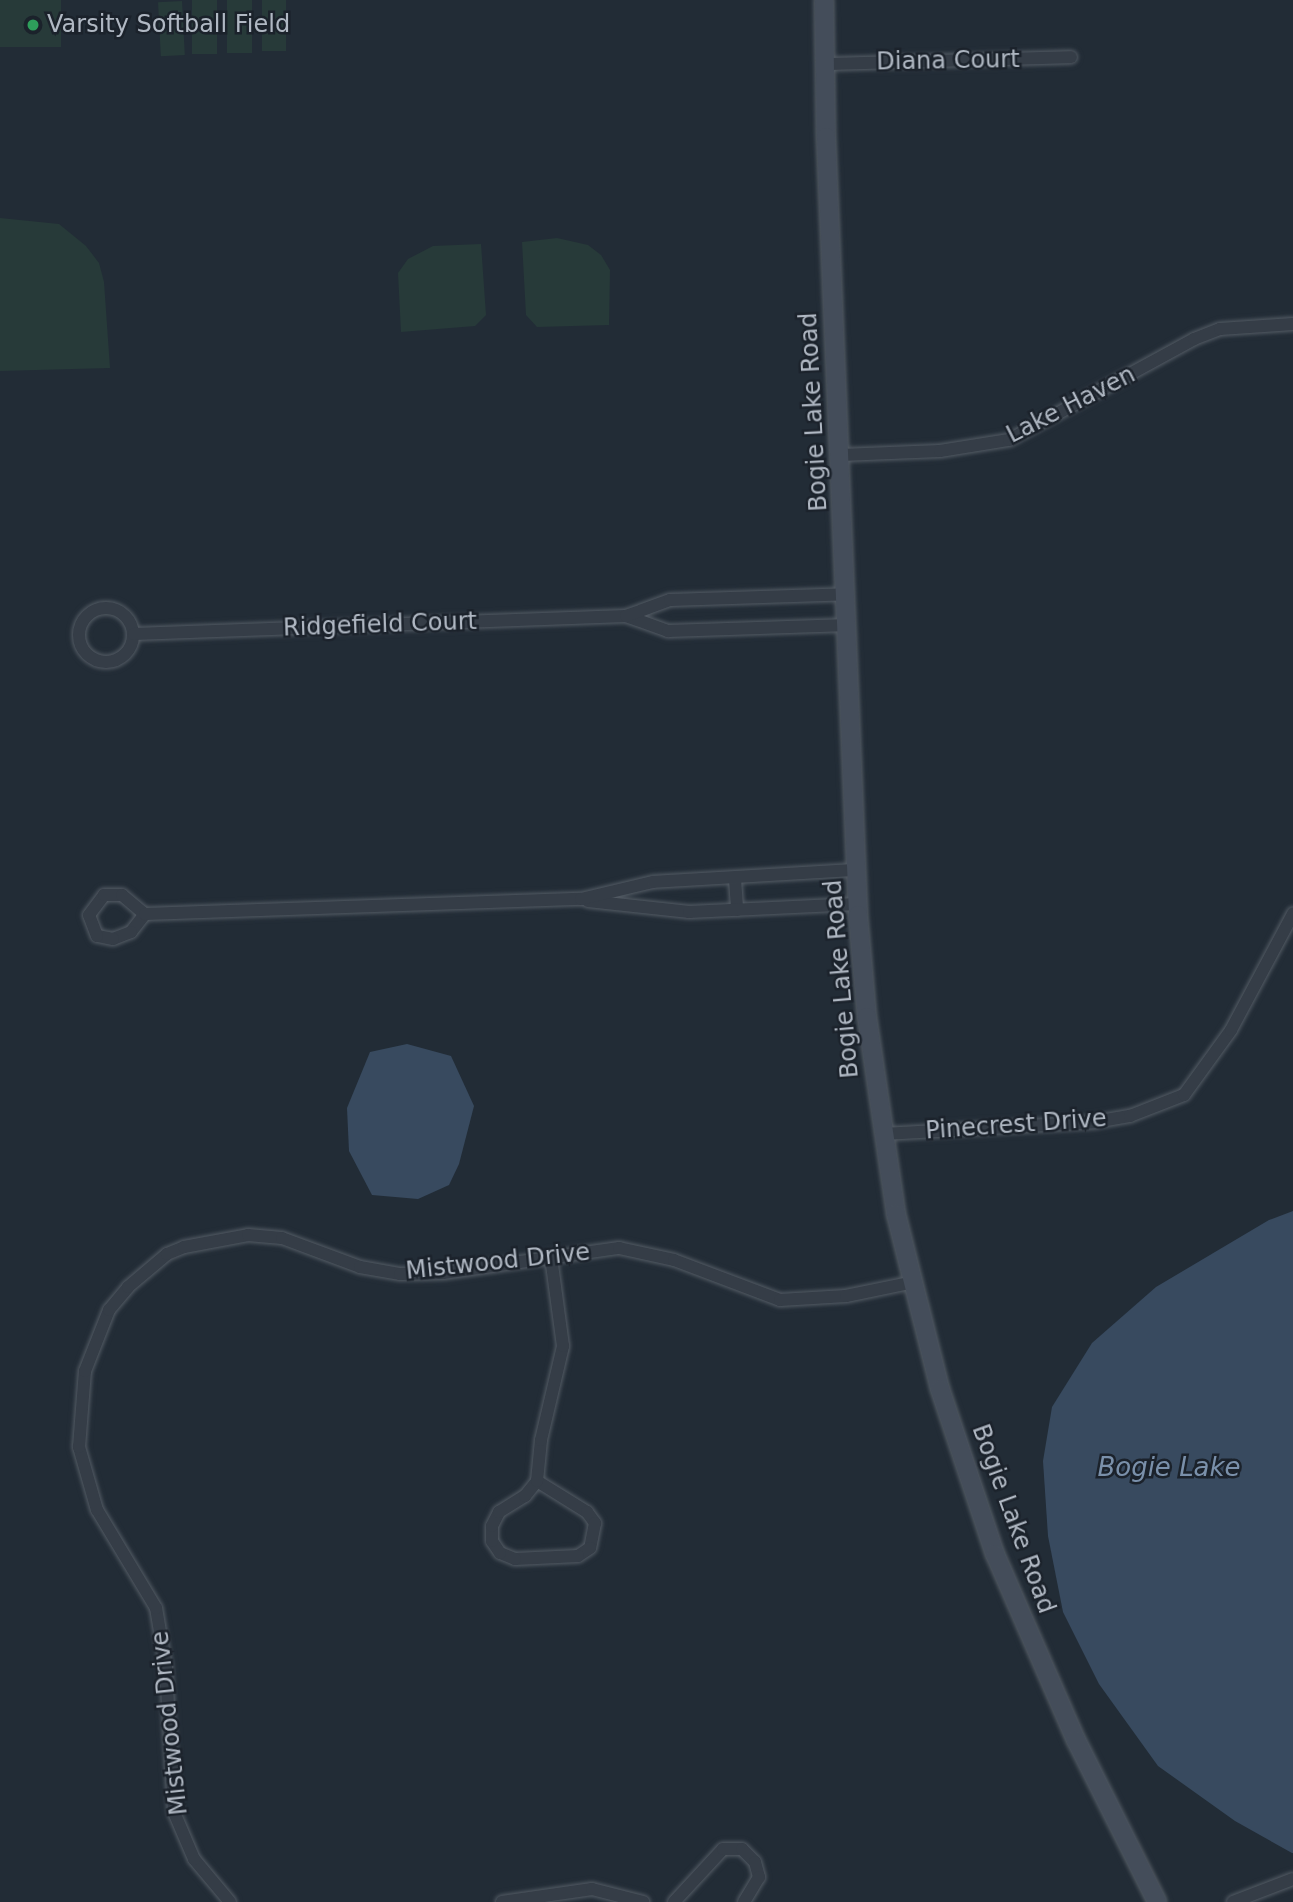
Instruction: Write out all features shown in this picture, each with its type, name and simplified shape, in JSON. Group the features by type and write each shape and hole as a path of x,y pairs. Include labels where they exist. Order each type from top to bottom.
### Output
{"main road":[{"name":"Bogie Lake Road","path":"824,0 849,625 857,904 883,1134 896,1214 940,1389 995,1554 1076,1740 1157,1902"}],"street":[{"name":"Diana Court","path":"826,64 1071,57"},
{"name":"Lake Haven","path":"841,455 940,451 1009,440 1194,339 1220,329 1293,324"},
{"name":"Ridgefield Court","path":"134,634 626,616 670,600 847,594"},
{"path":"108,609 124,616 134,634 122,656 105,662 83,650 79,634 91,613 108,609"},
{"name":"Ridgefield Court","path":"626,616 668,631 849,625"},
{"path":"145,914 131,932 113,939 97,936 89,915 104,895 122,895 145,914 581,899 653,882 856,870"},
{"path":"735,878 737,910"},
{"path":"581,899 650,911 857,904"},
{"name":"Pinecrest Drive","path":"883,1134 1095,1122 1130,1116 1184,1095 1231,1030 1293,914"},
{"name":"Mistwood Drive","path":"230,1902 194,1859 174,1812 166,1667 156,1608 85,1483 79,1447 80,1397 85,1371 110,1310 167,1254 220,1237 282,1238 360,1267 400,1274 443,1273 619,1248 642,1251 780,1300 846,1296 914,1282"},
{"path":"537,1481 587,1512 595,1523 590,1548 578,1556 515,1559 500,1553 492,1541 492,1526 499,1512 525,1496 537,1481 541,1440 564,1346 551,1257"},
{"path":"674,1902 723,1849 742,1849 755,1862 759,1877 744,1902"},
{"path":"1233,1902 1293,1879"},
{"path":"502,1902 563,1889 592,1889 643,1902"}],"green space":[{"name":"Varsity Softball Field","path":"0,0 61,0 61,47 0,47"},
{"path":"192,0 217,0 217,54 192,54"},
{"path":"227,0 252,0 252,53 227,53"},
{"path":"262,0 286,0 286,51 262,51"},
{"path":"182,1 185,55 161,56 158,2"},
{"path":"0,218 59,224 86,246 99,263 104,282 110,368 0,371"},
{"path":"557,238 588,245 601,255 610,270 609,325 537,327 526,315 522,242"},
{"path":"481,244 486,315 475,326 401,332 398,273 408,259 433,246"}],"water":[{"path":"407,1044 451,1056 474,1106 459,1164 449,1185 418,1199 372,1195 349,1151 347,1108 370,1052"},
{"name":"Bogie Lake","path":"1293,1211 1292,1853 1235,1821 1158,1766 1099,1684 1063,1612 1048,1536 1043,1461 1052,1407 1092,1343 1156,1287 1269,1220"}],"place":[{"name":"Varsity Softball Field","path":"33,25"}]}
